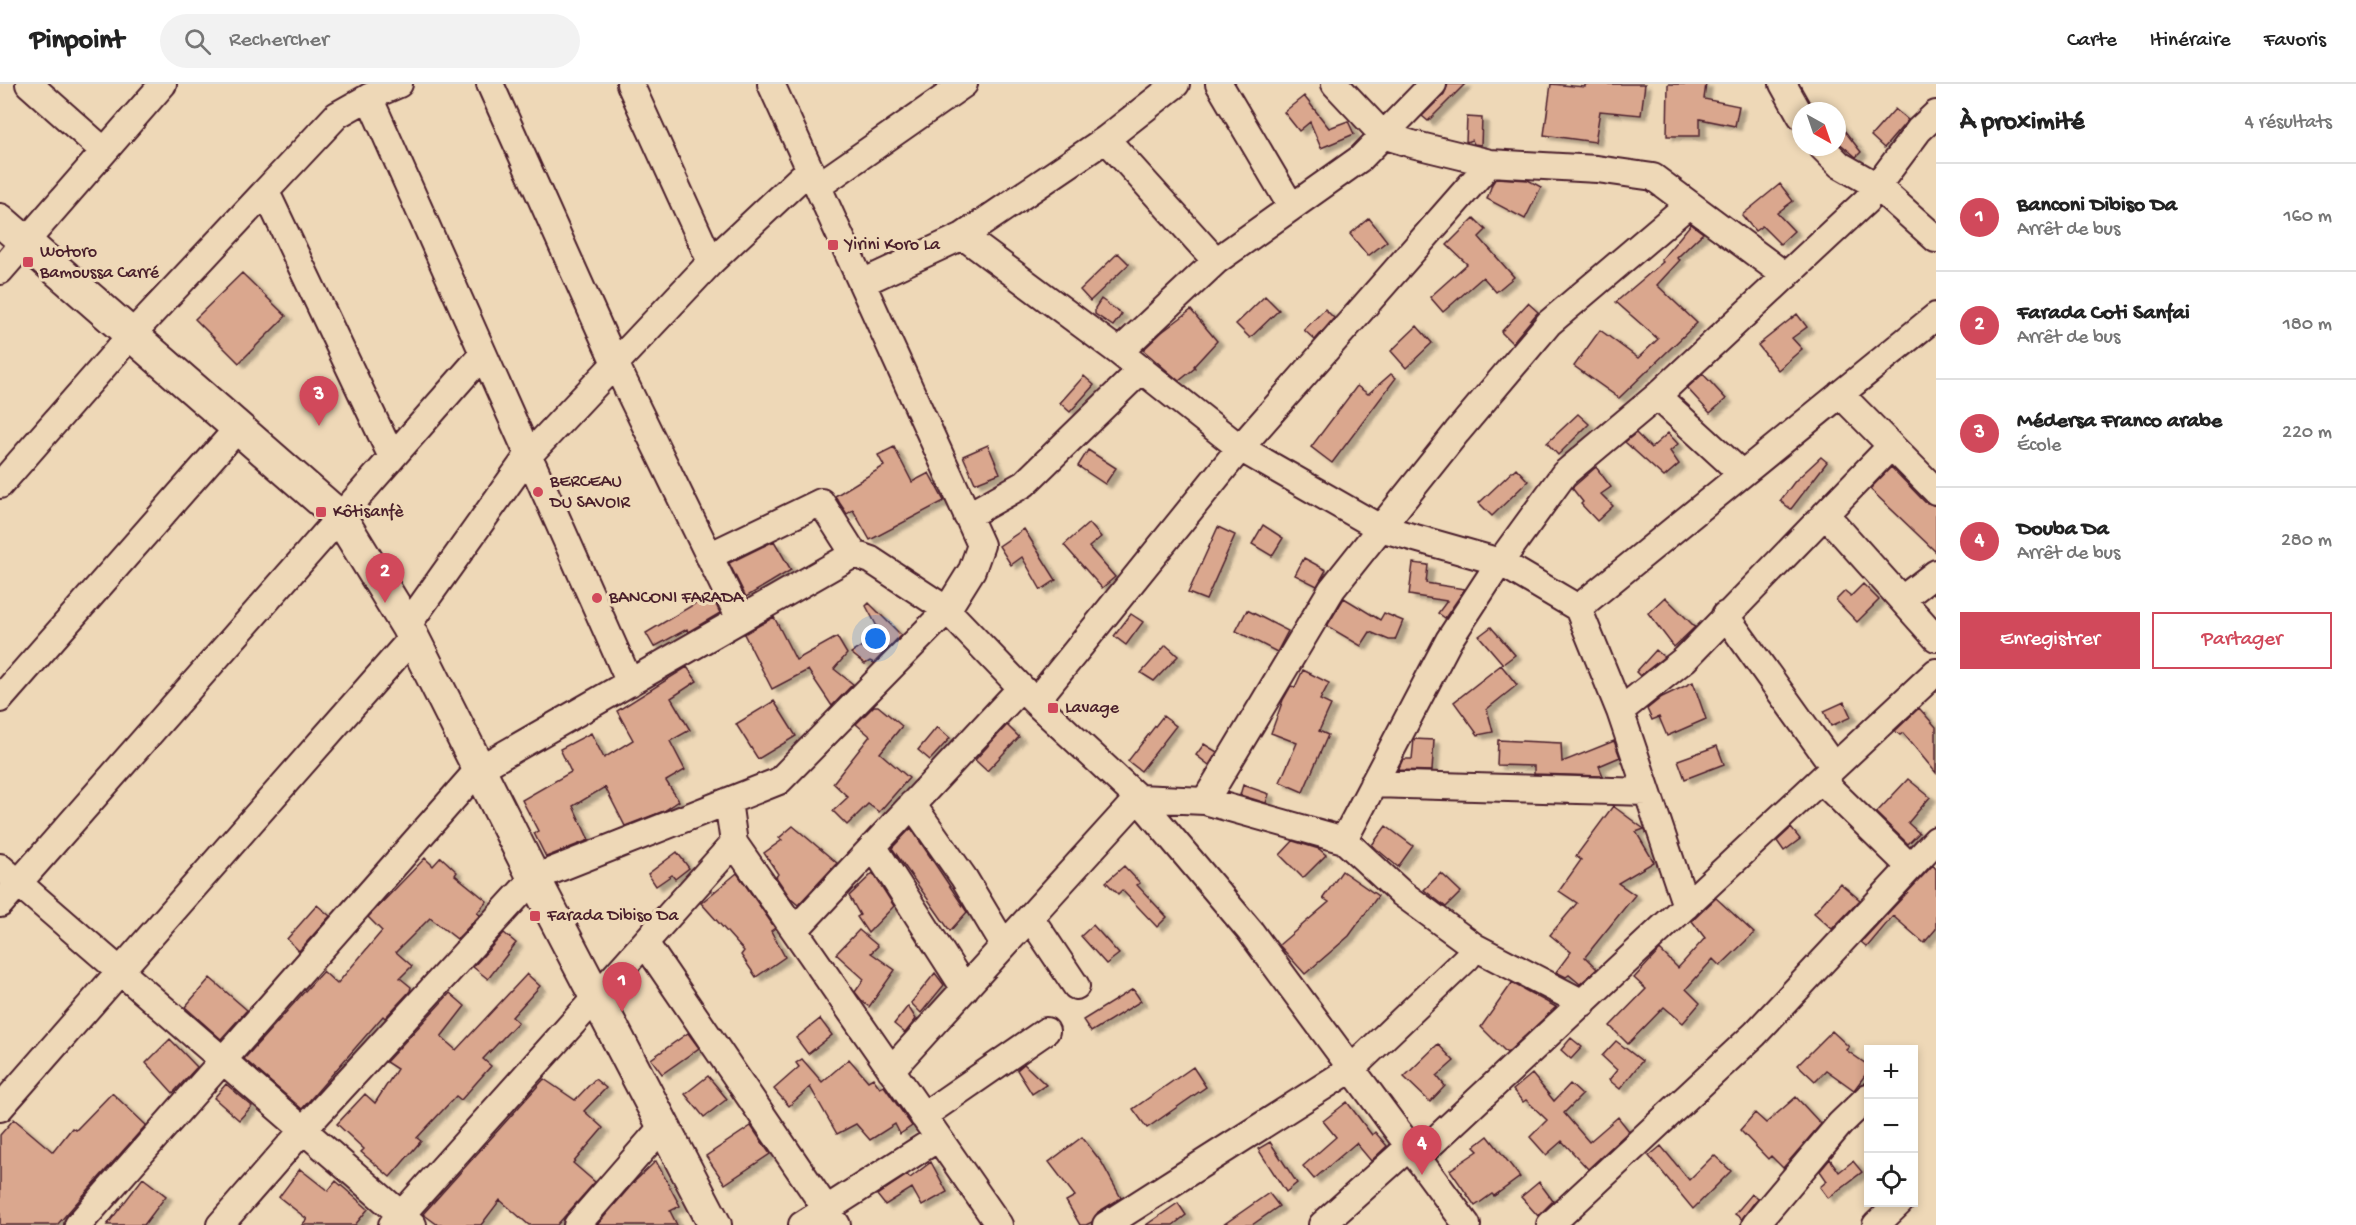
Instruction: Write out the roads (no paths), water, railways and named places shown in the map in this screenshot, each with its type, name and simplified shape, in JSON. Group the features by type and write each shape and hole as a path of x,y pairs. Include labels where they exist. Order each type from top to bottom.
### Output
{"main road":[{"path":"0,220 340,517 410,632 534,878 715,1225"}],"street":[{"path":"29,84 105,151"},
{"path":"0,271 163,84"},
{"path":"0,485 131,335 337,115 399,84"},
{"path":"490,84 615,363 740,619"},
{"path":"630,84 711,262"},
{"path":"220,1225 303,1130 534,878 779,781 946,610 972,570 981,545 771,84"},
{"path":"862,283 963,236 1106,139 1176,84"},
{"path":"1219,84 1291,206"},
{"path":"1335,84 1383,135 1490,163 1597,169 1653,177 1786,276"},
{"path":"1119,352 1216,261 1361,158 1433,84"},
{"path":"1783,84 1793,102"},
{"path":"0,1108 410,632 528,456 711,262 814,178 950,88"},
{"path":"369,97 630,682"},
{"path":"1344,840 1449,640 1500,562 1564,474 1657,396 1866,201 1919,130 1936,114"},
{"path":"1106,139 1216,261"},
{"path":"1831,156 1840,165 1877,186 1936,239"},
{"path":"795,930 912,804 1028,695 1240,448 1490,163"},
{"path":"266,192 392,457"},
{"path":"1205,801 1332,590 1380,528 1550,323 1689,204"},
{"path":"963,236 1119,352 1240,448 1380,528 1500,562 1578,608 1620,711 1686,906"},
{"path":"1578,608 1936,316"},
{"path":"0,904 9,875 340,517 483,354"},
{"path":"967,516 1024,484 1141,370"},
{"path":"1840,394 1891,446 1931,479"},
{"path":"1657,396 1742,474"},
{"path":"5,685 238,428"},
{"path":"1620,711 1685,659 1725,615 1891,446"},
{"path":"709,556 820,502 854,554 871,560 946,610 1028,695 1138,798 1250,931 1467,1225"},
{"path":"1825,514 1936,638"},
{"path":"78,1225 479,769 854,554"},
{"path":"1902,599 1936,573"},
{"path":"1725,615 1827,773 1910,867"},
{"path":"1322,1225 1413,1152 1583,1003 1936,672"},
{"path":"1373,784 1647,792"},
{"path":"1138,798 1205,801 1344,840 1400,891 1475,947 1583,1003"},
{"path":"891,1070 1138,798"},
{"path":"728,801 734,843 999,1225"},
{"path":"912,804 964,878 1004,945"},
{"path":"1550,1225 1755,1034 1936,840"},
{"path":"9,875 303,1130 402,1222 596,997 734,843"},
{"path":"873,846 965,988"},
{"path":"1030,917 1076,986"},
{"path":"645,943 832,1218"},
{"path":"1106,1225 1351,1069 1467,958 1475,947"},
{"path":"923,1116 1046,1032"},
{"path":"1755,1225 1840,1124 1867,1099"},
{"path":"577,1225 663,1126"},
{"path":"802,1225 832,1218 938,1138"},
{"path":"1876,1225 1896,1207"}],"place":[{"name":"Yirini Koro La","path":"833,245"},
{"name":"Wotoro Bamoussa Carré","path":"28,262"},
{"name":"Médersa Franco arabe","path":"319,426"},
{"name":"BERCEAU DU SAVOIR","path":"538,492"},
{"name":"Kôtisanfè","path":"321,512"},
{"name":"BANCONI FARADA","path":"597,598"},
{"name":"Farada Coti Sanfai","path":"385,603"},
{"name":"Lavage","path":"1053,708"},
{"name":"Farada Dibiso Da","path":"535,916"},
{"name":"Banconi Dibiso Da","path":"622,1012"},
{"name":"Douba Da","path":"1422,1175"}]}
